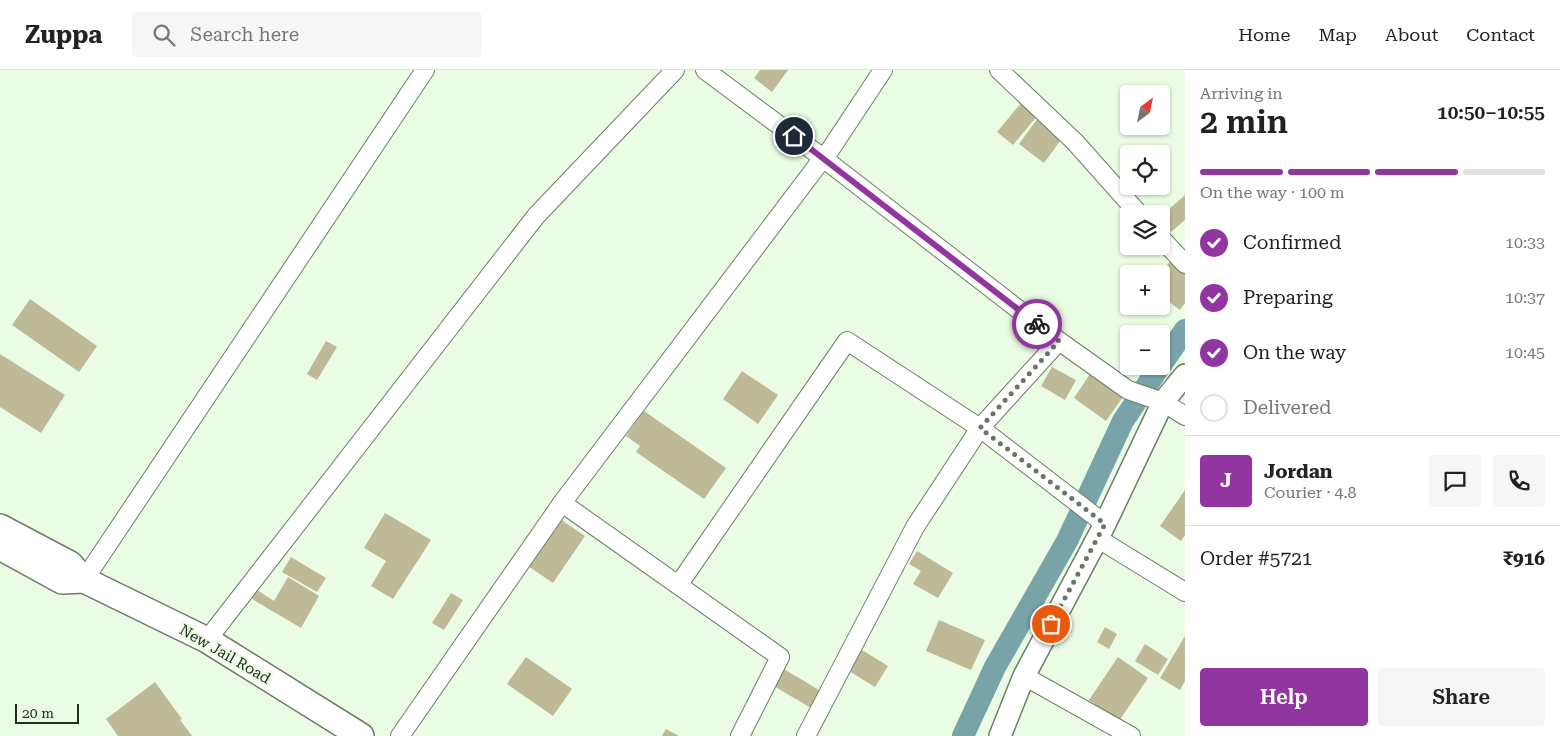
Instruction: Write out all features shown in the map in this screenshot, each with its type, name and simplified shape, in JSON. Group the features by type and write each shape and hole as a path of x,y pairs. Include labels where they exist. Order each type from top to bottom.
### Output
{"main road":[{"name":"New Jail Road","path":"0,528 70,564 84,580 207,640 361,736"},
{"name":"New Jail Road","path":"0,547 62,581 84,580"}],"street":[{"path":"84,580 425,70"},
{"path":"207,640 536,216 676,70"},
{"path":"705,70 824,159 1059,341 1128,390 1158,400 1185,416"},
{"path":"400,736 562,503 824,159 883,70"},
{"path":"999,70 1075,142 1132,205"},
{"path":"1170,248 1185,264"},
{"path":"679,584 848,341 980,428 1074,502 1099,526 1185,592"},
{"path":"806,736 915,527 980,428 1059,341"},
{"path":"1000,736 1024,676 1099,526 1158,400 1185,375"},
{"path":"562,503 780,657 740,736"},
{"path":"1024,676 1131,736"}],"building":[{"path":"760,70 788,70 772,92 754,78"},
{"path":"1022,102 1038,115 1013,145 997,132"},
{"path":"1038,118 1063,137 1044,163 1019,144"},
{"path":"1185,195 1185,220 1171,232 1170,231 1170,208"},
{"path":"1170,261 1185,272 1185,303 1180,310 1170,303 1170,265 1167,265"},
{"path":"30,299 97,346 79,372 12,325"},
{"path":"326,341 337,347 317,380 307,374"},
{"path":"0,354 65,395 41,433 0,407"},
{"path":"1052,367 1076,380 1065,400 1041,386"},
{"path":"742,371 778,395 758,424 723,399"},
{"path":"1092,371 1125,394 1106,421 1074,398"},
{"path":"644,411 726,468 704,499 636,452 640,446 626,436"},
{"path":"1185,490 1185,535 1181,541 1160,526"},
{"path":"385,513 431,540 393,599 371,586 386,561 364,548"},
{"path":"557,517 585,536 553,583 525,564"},
{"path":"917,551 953,573 938,598 913,584 921,571 909,564"},
{"path":"291,557 326,578 317,592 282,572"},
{"path":"288,577 319,596 301,628 252,599 257,590 274,601"},
{"path":"451,593 463,600 444,630 432,623"},
{"path":"939,620 985,640 971,670 926,651"},
{"path":"1105,627 1117,634 1109,649 1097,642"},
{"path":"1185,636 1185,681 1180,690 1160,678"},
{"path":"1145,644 1168,659 1158,675 1135,661"},
{"path":"862,650 888,666 875,687 849,671"},
{"path":"526,657 572,689 553,716 507,684"},
{"path":"1118,657 1148,678 1119,721 1089,700"},
{"path":"782,668 826,694 816,711 772,685"},
{"path":"155,682 192,736 118,736 106,719"},
{"path":"666,729 679,736 662,736"}],"waterway":[{"path":"1170,352 1185,330"},
{"path":"963,736 995,667 1067,541 1123,421 1154,375"}],"way so far":[{"path":"1037,324 1059,341 980,428 1105,524 1051,624"}],"route":[{"path":"794,136 1037,324"}]}
